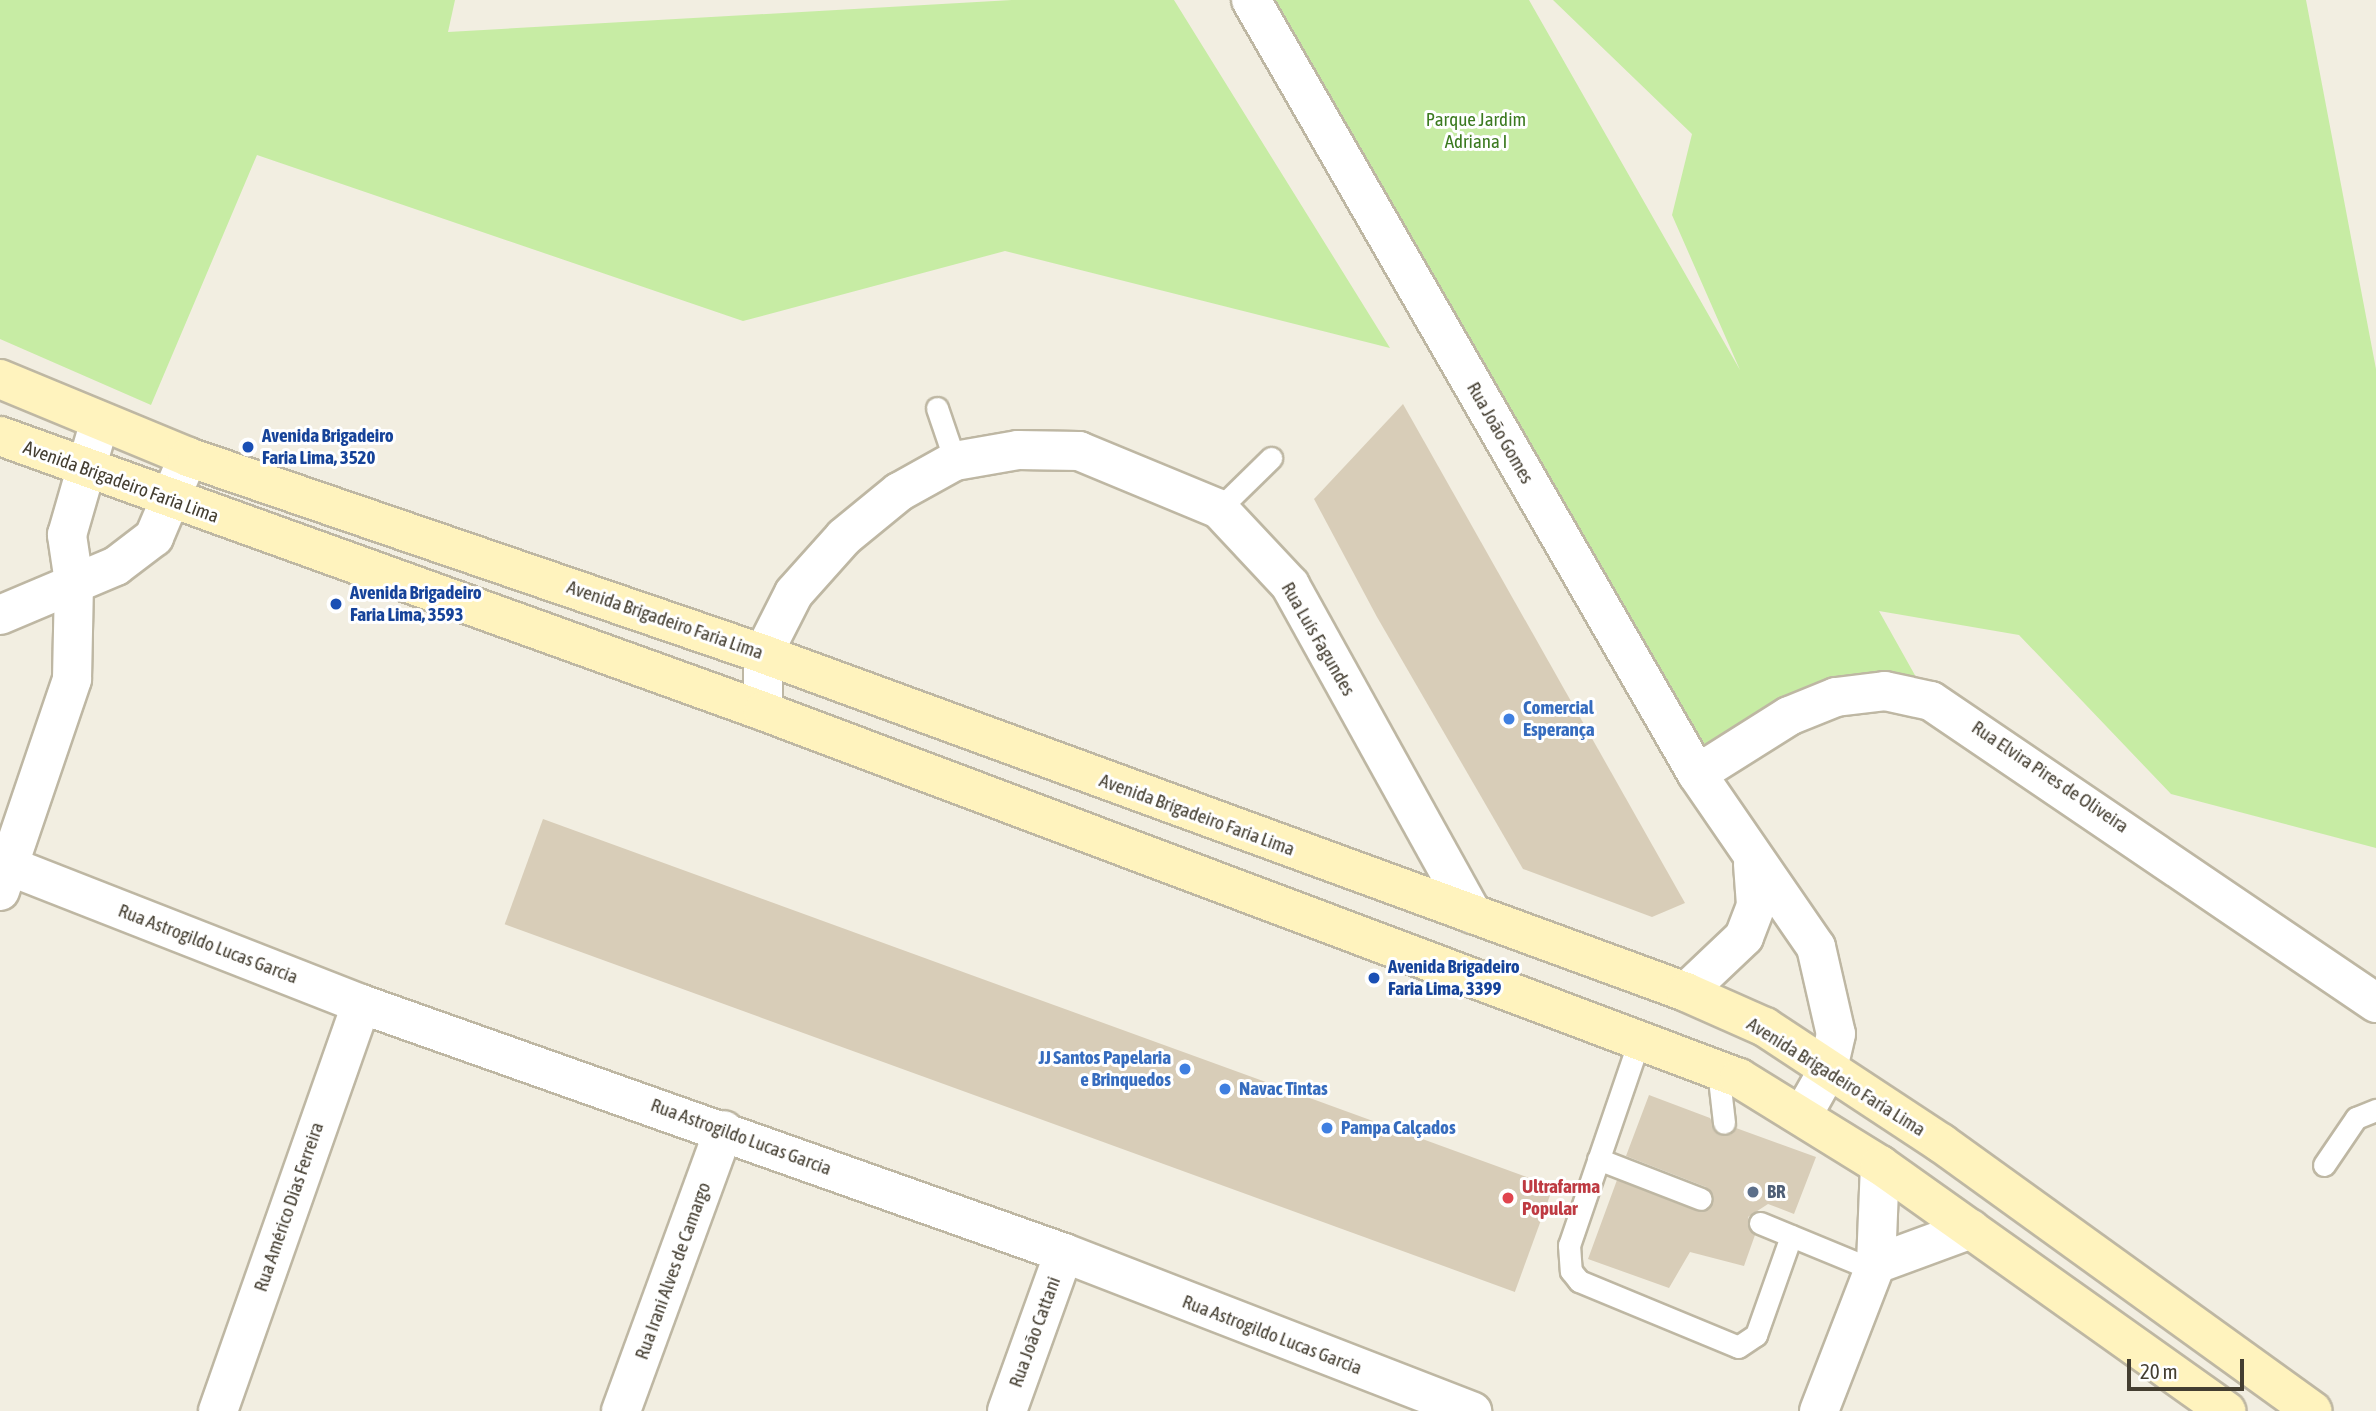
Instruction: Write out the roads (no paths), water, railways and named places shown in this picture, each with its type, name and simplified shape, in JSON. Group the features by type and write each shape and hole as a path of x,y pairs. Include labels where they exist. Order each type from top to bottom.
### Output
{"main road":[{"name":"Avenida Brigadeiro Faria Lima","path":"0,379 99,424 188,457 763,654 1686,992 1765,1027 2312,1411"},
{"name":"Avenida Brigadeiro Faria Lima","path":"0,436 83,471 763,711 1718,1070 1802,1116 1880,1165 2226,1411"}],"street":[{"name":"Rua João Gomes","path":"1251,0 1697,774 1753,863 1791,905 1816,947 1836,1034 1828,1070 1802,1116"},
{"path":"4,878 72,679 74,582 66,535 99,424"},
{"name":"Rua Luís Fagundes","path":"763,711 763,654 794,593 844,537 899,492 956,461 1018,450 1079,451 1219,509 1290,585 1472,914"},
{"path":"0,615 116,566 154,537 188,457"},
{"name":"Rua Elvira Pires de Oliveira","path":"1697,774 1789,716 1836,697 1885,691 1931,701 2376,1003"},
{"name":"Rua João Gomes","path":"1686,992 1744,937 1756,905 1753,863"},
{"name":"Rua Astrogildo Lucas Garcia","path":"4,878 724,1130 1064,1253 1411,1401 1472,1411"},
{"name":"Rua Américo Dias Ferreira","path":"218,1411 360,1003"},
{"name":"Rua Irani Alves de Camargo","path":"621,1411 724,1130"},
{"path":"1819,1411 1875,1267 1880,1165"},
{"path":"1875,1267 1971,1228"},
{"name":"Rua João Cattani","path":"1007,1411 1064,1253"}],"lane":[{"path":"937,408 956,461"},
{"path":"1219,509 1271,458"},
{"path":"1639,1041 1569,1245 1571,1271 1579,1281 1703,1336 1738,1347 1756,1335 1791,1236"},
{"path":"1718,1070 1724,1123"},
{"path":"2324,1165 2356,1118 2376,1110"},
{"path":"1598,1159 1701,1199"},
{"path":"1760,1223 1875,1267"}],"place":[{"name":"Avenida Brigadeiro Faria Lima, 3520","path":"248,447"},
{"name":"Avenida Brigadeiro Faria Lima, 3593","path":"336,604"},
{"name":"Comercial Esperança","path":"1509,719"},
{"name":"Avenida Brigadeiro Faria Lima, 3399","path":"1374,978"},
{"name":"JJ Santos Papelaria e Brinquedos","path":"1185,1069"},
{"name":"Navac Tintas","path":"1225,1089"},
{"name":"Pampa Calçados","path":"1327,1128"},
{"name":"BR","path":"1753,1192"},
{"name":"Ultrafarma Popular","path":"1508,1198"}],"park label":[{"name":"Parque Jardim Adriana I","path":"1476,131"}]}
